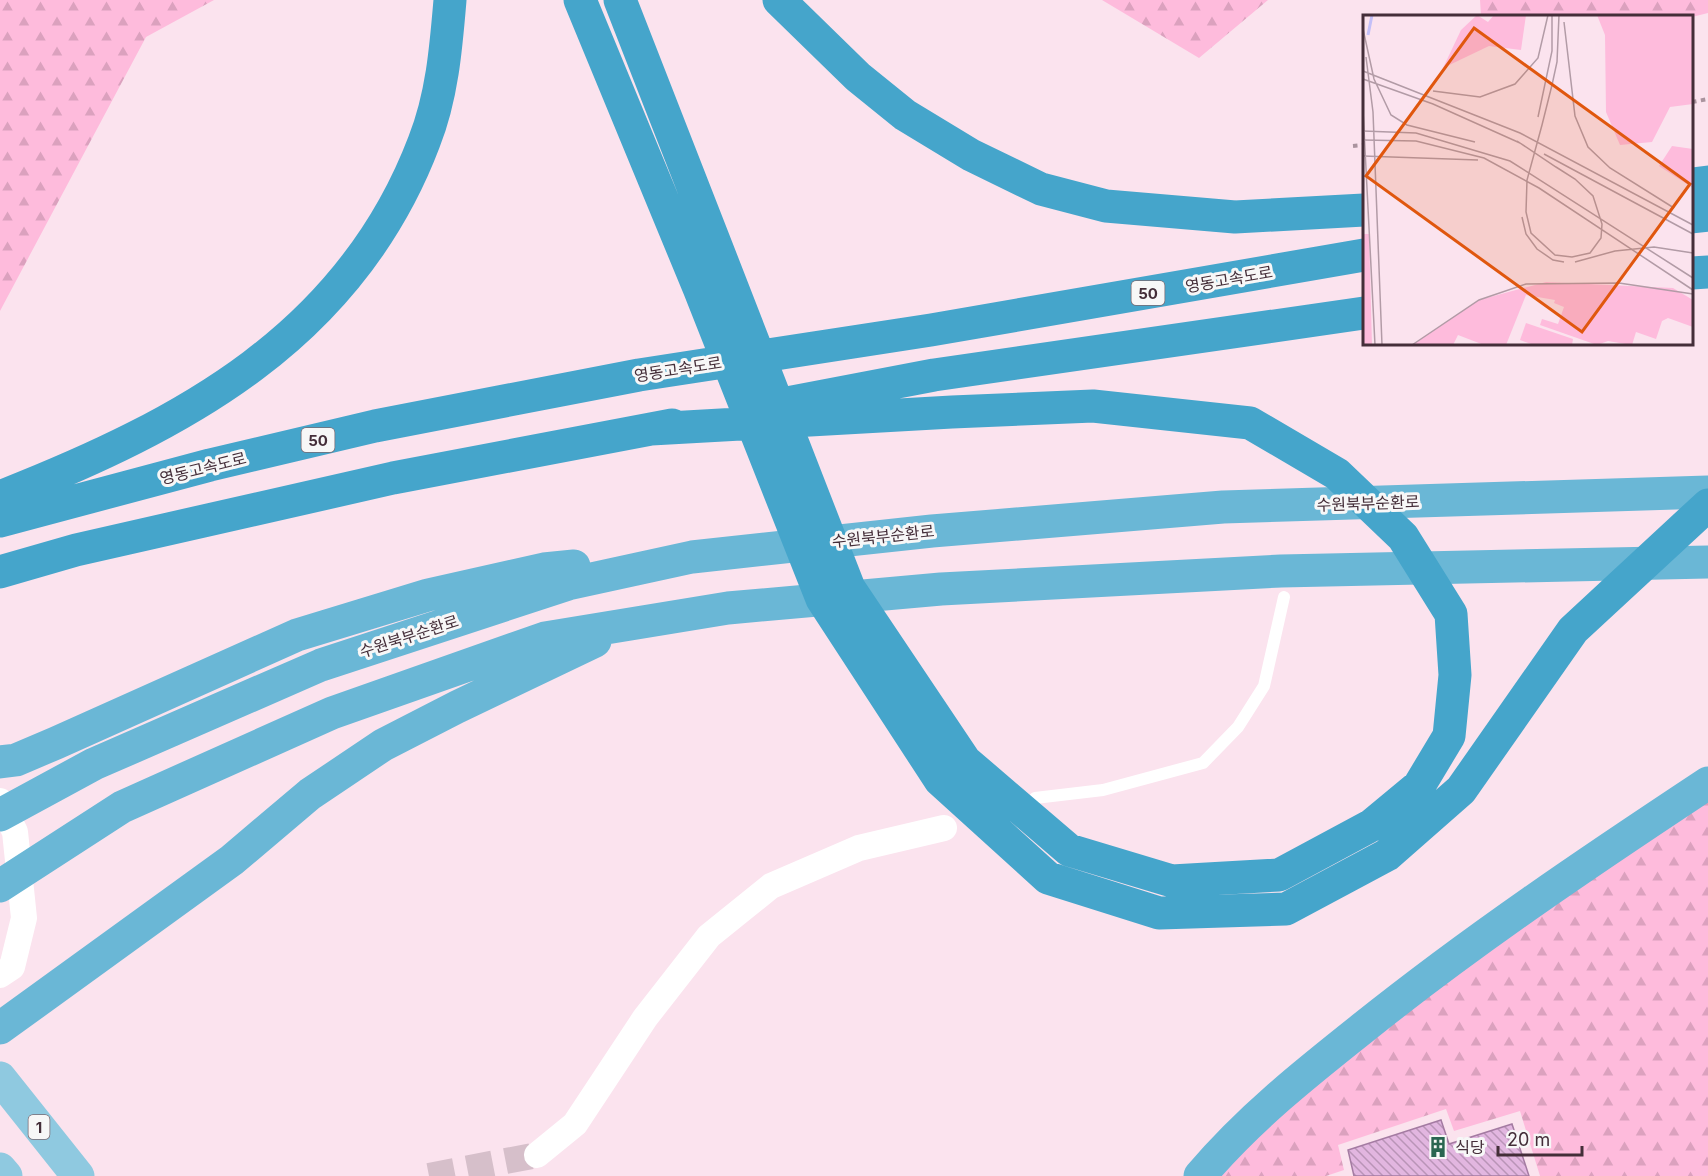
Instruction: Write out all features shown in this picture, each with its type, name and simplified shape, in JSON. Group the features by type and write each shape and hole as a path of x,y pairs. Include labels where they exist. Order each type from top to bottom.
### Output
{"highway":[{"path":"0,497 66,471 142,436 194,406 249,370 319,310 379,233 425,142 437,98 447,45 450,0"},
{"path":"580,0 699,288 822,599 940,780 1048,878 1159,913 1286,909 1387,855 1461,790 1573,630 1708,505"},
{"path":"620,0 849,588 966,761 1069,850 1172,881 1279,875 1372,825 1419,786 1449,736 1455,675 1451,614 1403,537 1337,474 1250,423 1093,406 951,412 651,429"},
{"path":"779,0 858,77 905,115 971,155 1041,189 1106,206 1235,217 1363,210"},
{"path":"1693,184 1708,182"},
{"path":"1693,217 1708,215"},
{"name":"영동고속도로","path":"0,521 210,465 375,426 639,375 931,330 1363,255"},
{"path":"1693,273 1708,272"},
{"path":"0,572 76,550 393,478 934,375 1363,313"},
{"name":"수원북부순환로","path":"0,815 94,764 321,665 568,584 707,555 932,531 1223,507 1708,492"},
{"path":"8,761 297,635 406,602 544,569 707,555"},
{"path":"0,886 122,807 332,713 545,638 728,608 941,589 1281,572 1708,562"},
{"path":"0,1028 232,860 310,794 383,746 538,667 640,621"},
{"path":"1200,1176 1234,1136 1333,1051 1442,964 1587,863 1708,783"}],"main road":[{"name":"1","path":"0,1078 78,1176"},
{"path":"0,1169 6,1176"}],"street":[{"path":"0,801 15,832 24,918 12,967 0,975"},
{"path":"537,1155 574,1124 645,1018 709,936 771,886 859,848 944,828"}],"lane":[{"path":"1035,798 1103,790 1203,763 1238,727 1263,686 1284,597"}],"path":[{"path":"1693,102 1708,99"},
{"path":"1353,146 1363,145"}],"green space":[{"path":"0,0 214,0 146,37 0,311"},
{"path":"1102,0 1268,0 1199,58"},
{"path":"1480,0 1708,0 1708,13 1693,17 1481,15"},
{"path":"1708,783 1708,1176 1540,1176 1520,1111 1454,1131 1446,1109 1338,1145 1344,1170 1326,1176 1200,1176 1234,1136"}],"building":[{"name":"식당","path":"1441,1120 1449,1144 1512,1124 1529,1176 1354,1176 1348,1150"}],"tunnel":[{"path":"429,1176 537,1155"}],"place":[{"name":"식당","path":"1438,1147"}]}
